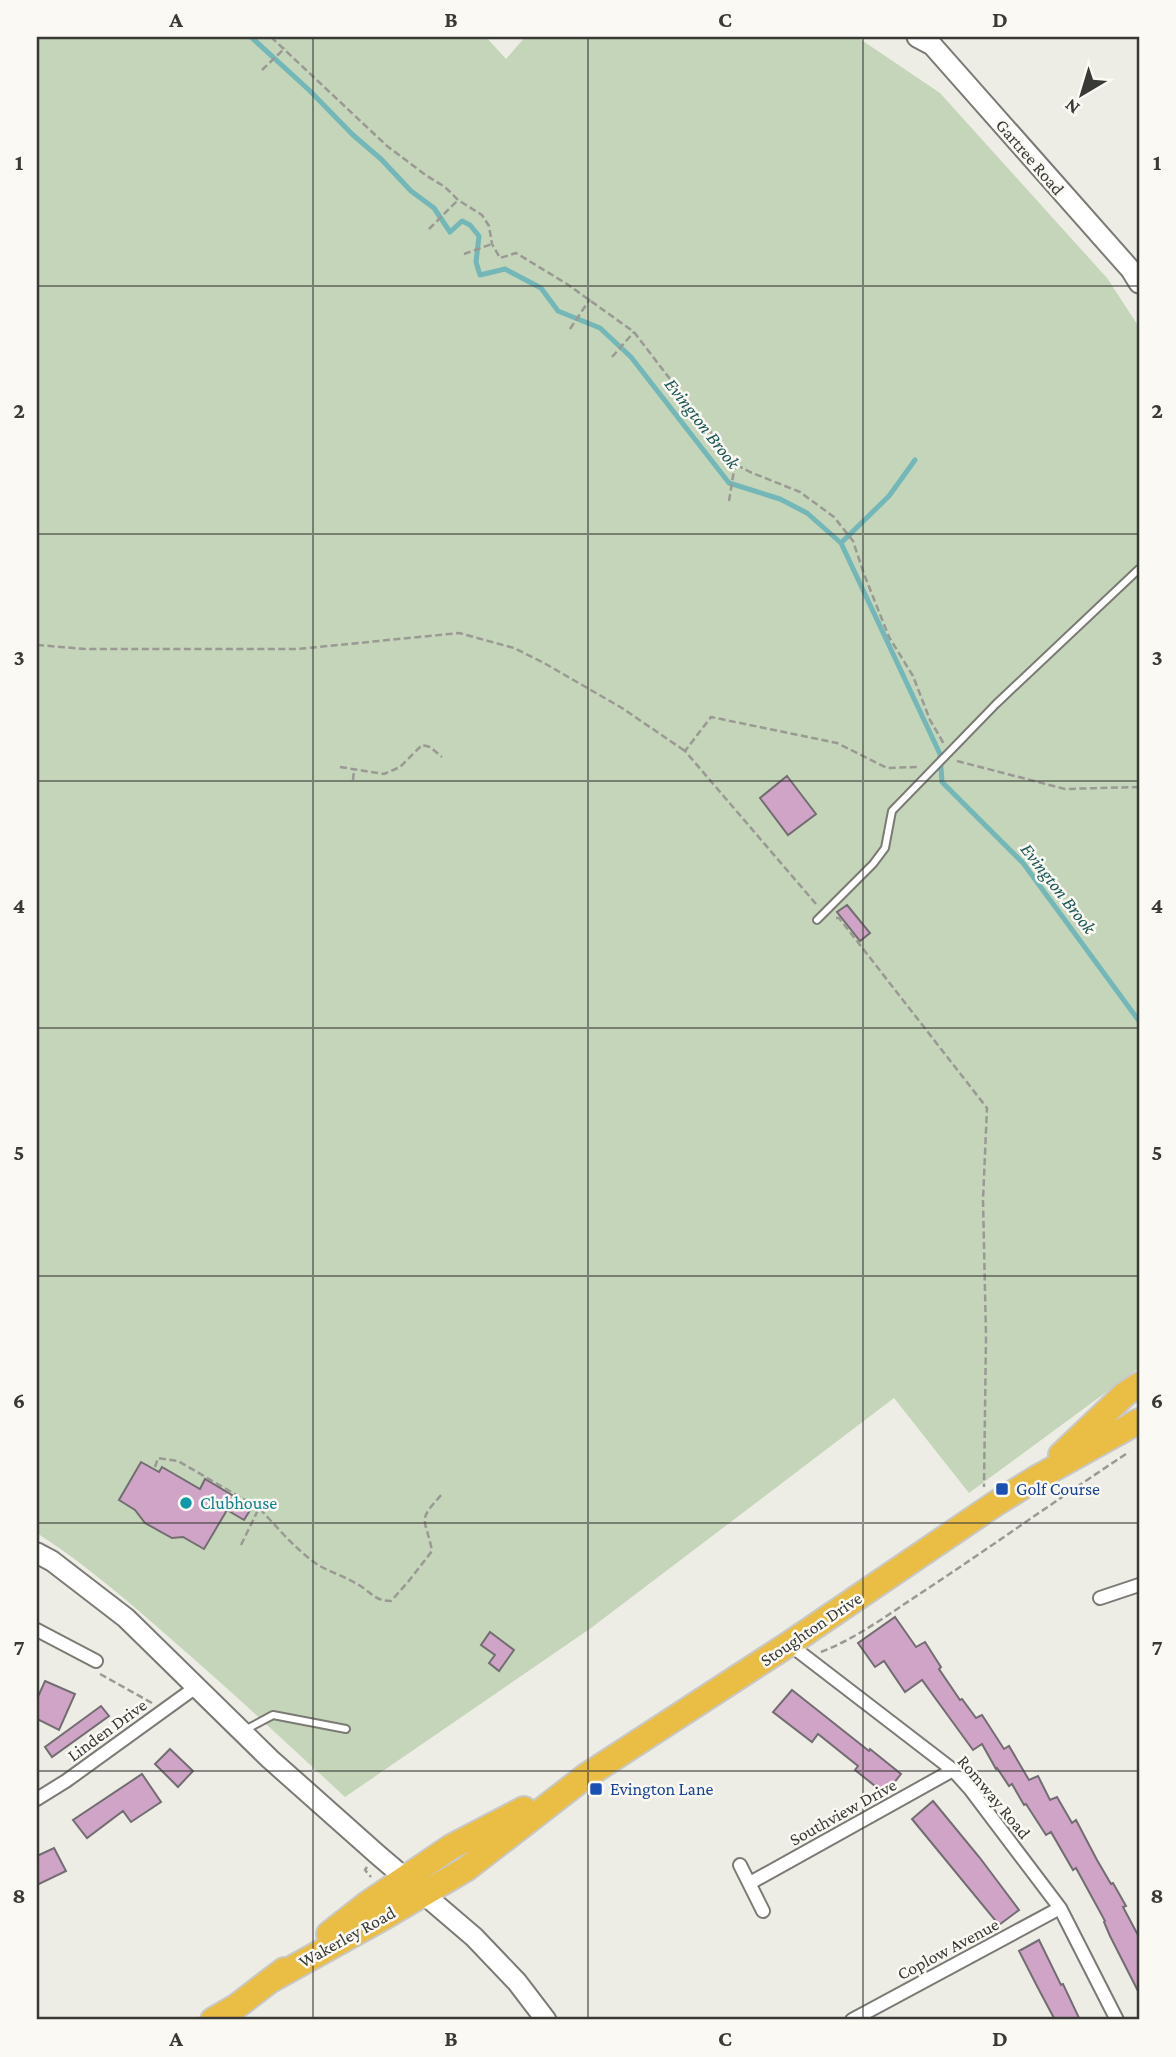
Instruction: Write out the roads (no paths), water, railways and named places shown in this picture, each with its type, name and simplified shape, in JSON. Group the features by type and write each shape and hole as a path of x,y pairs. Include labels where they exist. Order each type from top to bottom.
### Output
{"highway":[{"name":"Stoughton Drive","path":"1035,1479 1125,1394 1139,1385"},
{"name":"Stoughton Drive","path":"414,1886 451,1847 586,1776 799,1651 984,1511 1035,1479 1138,1434"},
{"name":"Wakerley Road","path":"213,2020 237,2006 271,1980 386,1916 414,1886"}],"main road":[{"name":"Gartree Road","path":"916,37 932,45 1136,270"},
{"path":"37,1553 126,1618 270,1759 482,1946 517,1982 545,2020"}],"street":[{"path":"1100,1598 1139,1585"},
{"path":"37,1630 96,1661"},
{"name":"Romway Road","path":"799,1651 953,1770 970,1789 1060,1908 1117,2020"},
{"name":"Linden Drive","path":"37,1799 196,1687"},
{"name":"Southview Drive","path":"750,1883 953,1770"},
{"path":"740,1865 763,1911"},
{"name":"Coplow Avenue","path":"852,2020 1060,1908"}],"lane":[{"path":"817,920 873,864 885,848 892,811 996,704 1139,569"},
{"path":"243,1731 273,1715 346,1729"}],"waterway":[{"name":"Evington Brook","path":"251,37 381,159 411,191 434,208 450,232 462,221 470,225 479,236 476,262 480,275 505,269 541,288 558,311 600,328 631,357 729,483 780,499 807,513 841,543 940,754 942,782 1023,863 1139,1021"},
{"path":"841,543 889,496 915,460"}],"place":[{"name":"Golf Course","path":"1002,1489"},
{"name":"Clubhouse","path":"186,1503"},
{"name":"Evington Lane","path":"596,1789"}]}
